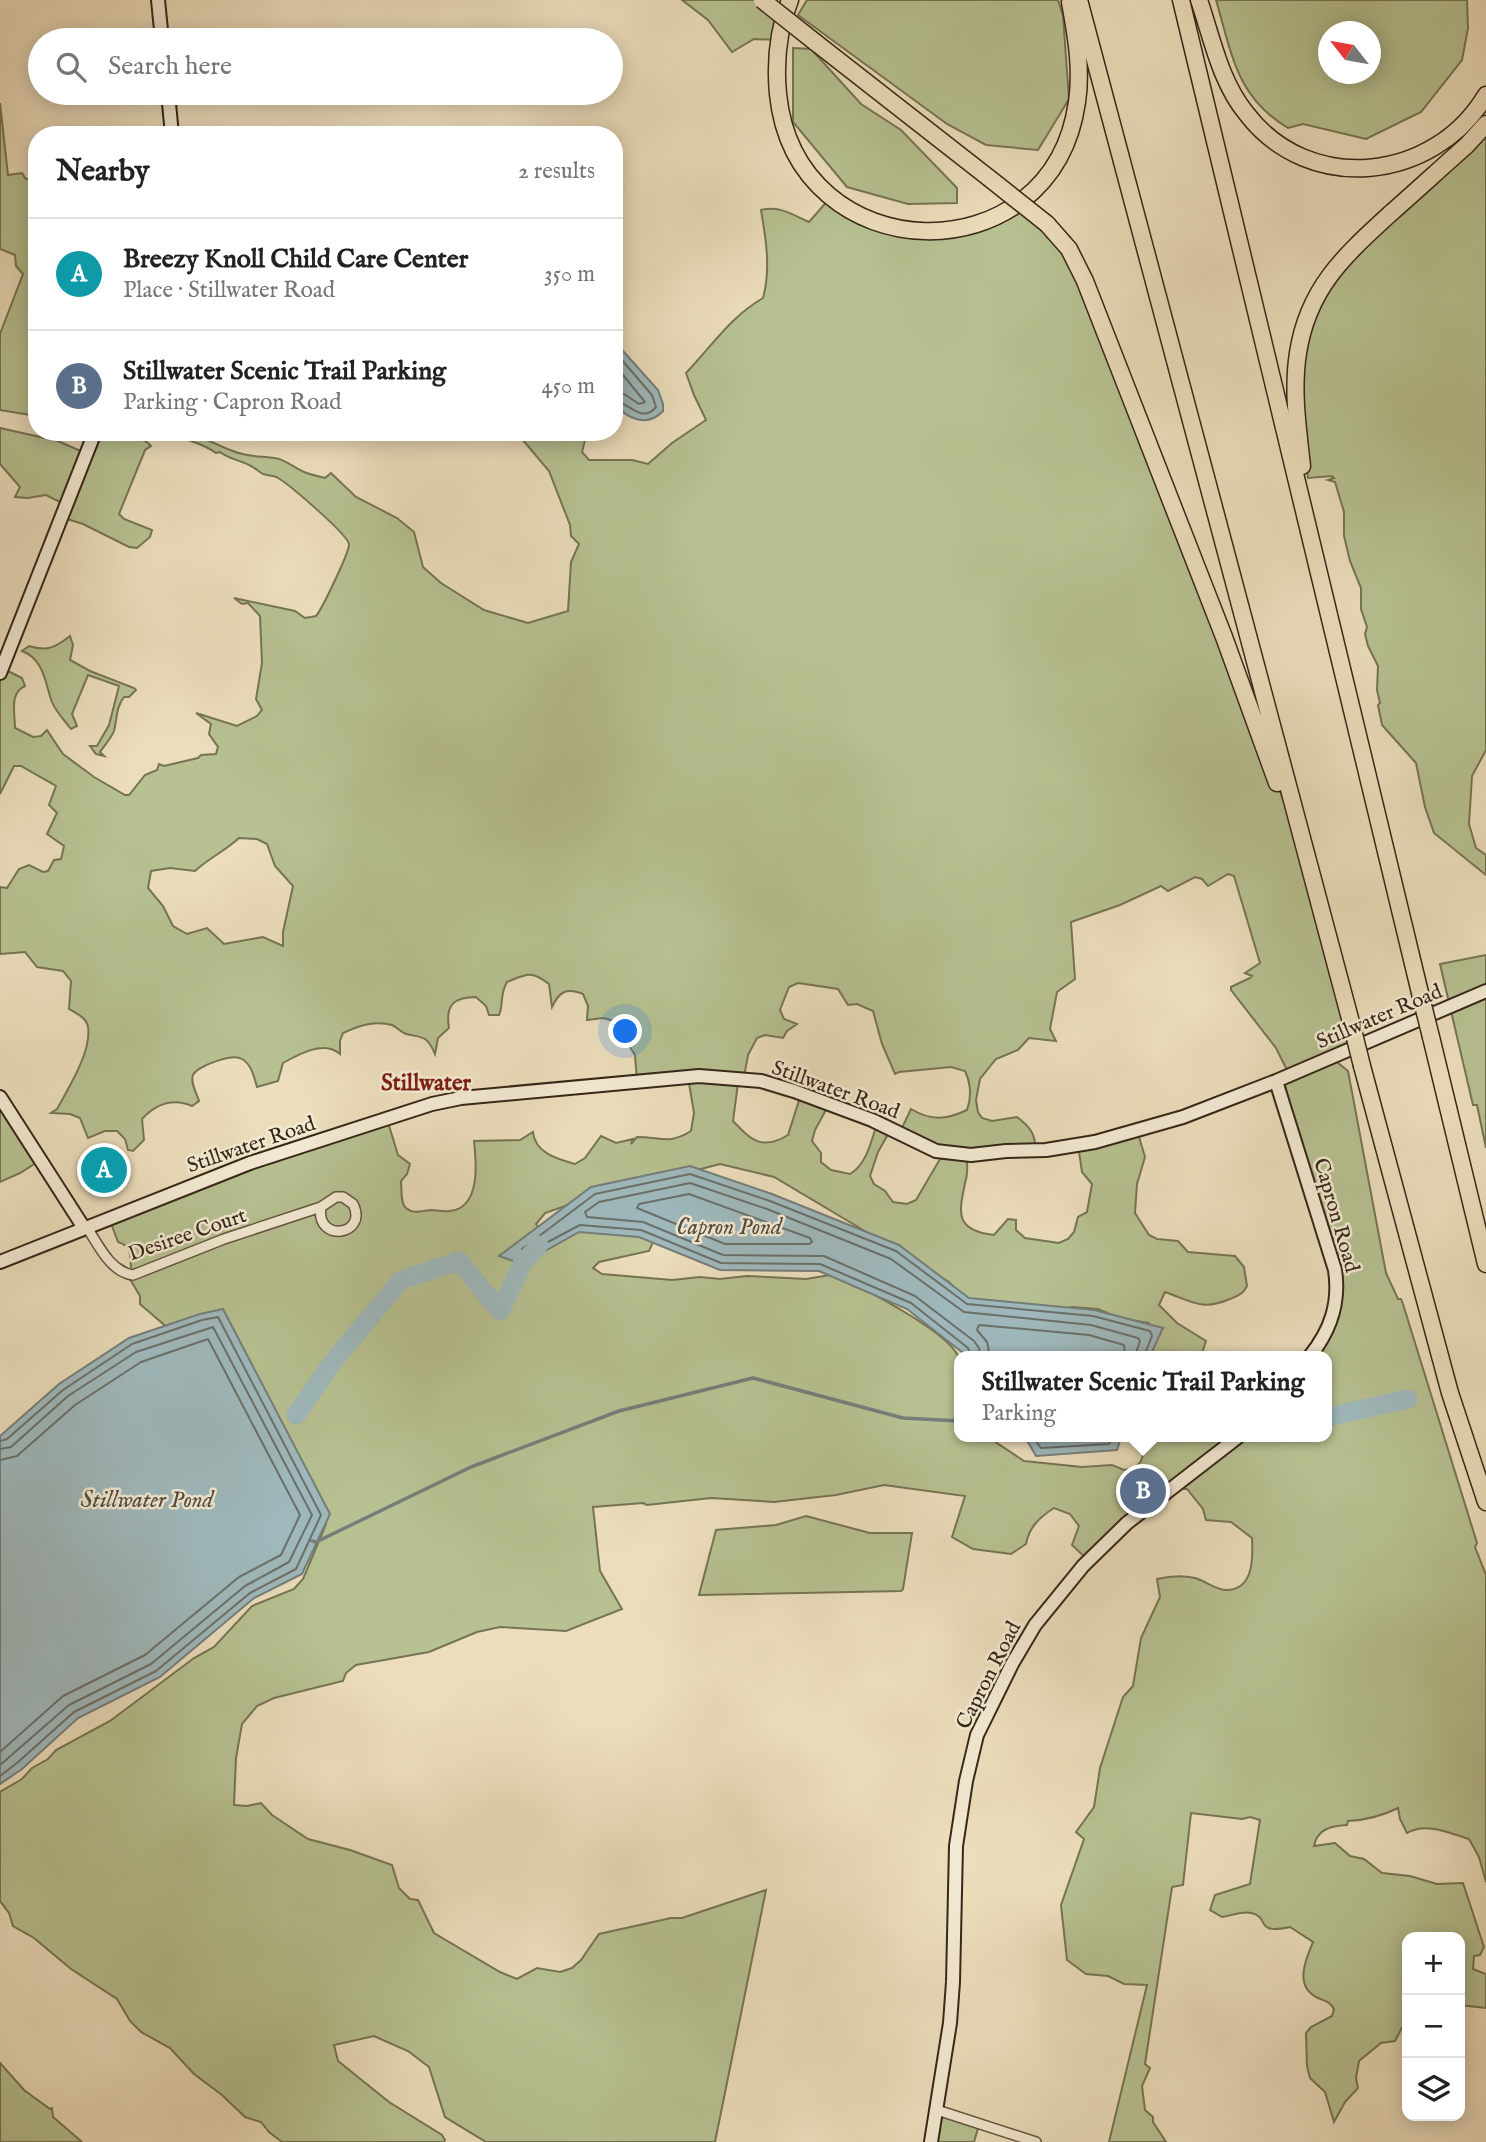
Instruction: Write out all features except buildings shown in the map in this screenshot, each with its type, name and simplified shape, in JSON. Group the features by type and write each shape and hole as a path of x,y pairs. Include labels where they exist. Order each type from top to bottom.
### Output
{"highway":[{"path":"762,0 1047,224 1069,249 1085,281 1224,637 1316,891"},
{"path":"790,0 779,40 777,75 784,124 797,156 822,189 847,208 879,224 923,233 960,229 995,217 1026,196 1051,169 1067,139 1078,95 1079,58 1070,0"},
{"path":"1079,0 1450,1393 1486,1502"},
{"path":"1181,0 1486,1265"},
{"path":"1199,0 1222,70 1239,104 1273,141 1312,161 1340,167 1367,168 1389,166 1410,159 1456,132 1472,116 1486,95"},
{"path":"1312,541 1295,392 1299,345 1313,302 1327,276 1341,259 1467,145 1486,124"}],"street":[{"path":"158,0 161,28"},
{"path":"169,105 171,126"},
{"path":"0,673 91,441"},
{"name":"Stillwater Road","path":"0,1262 250,1163 432,1104 461,1098 699,1076 738,1078 761,1081 794,1091 872,1120 936,1151 971,1155 1006,1150 1046,1150 1126,1134 1183,1117 1276,1081 1486,991"},
{"name":"Capron Road","path":"1276,1081 1335,1270 1337,1284 1332,1318 1314,1351"},
{"path":"0,1097 85,1227"},
{"name":"Desiree Court","path":"85,1227 113,1266 123,1274 133,1275 224,1239 321,1207 336,1197 348,1199 356,1209 353,1224 342,1232 329,1229 321,1220 321,1207"},
{"name":"Capron Road","path":"931,2142 953,1982 956,1846 965,1781 977,1735 994,1698 1035,1625 1083,1566 1127,1522 1231,1442"},
{"path":"937,2110 1036,2142"}],"green space":[{"path":"682,0 758,0 784,19 780,40 754,39 732,52 708,20"},
{"path":"807,0 1058,0 1063,16 1069,99 1038,150 986,145 947,124 798,15"},
{"path":"1216,0 1467,0 1468,28 1462,60 1421,112 1366,139 1303,124 1288,128 1257,103 1238,73"},
{"path":"793,48 811,49 861,104 901,130 957,188 957,203 908,204 847,187 793,122"},
{"path":"0,103 8,175 22,173 28,180 28,415 0,410 0,334 23,274 16,266 15,255 0,249"},
{"path":"1486,127 1486,750 1472,776 1469,824 1476,848 1486,855 1486,875 1434,833 1425,807 1416,763 1382,725 1378,705 1378,666 1365,634 1367,627 1361,609 1361,588 1344,536 1344,512 1335,482 1328,480 1334,478 1332,476 1308,478 1296,390 1316,296"},
{"path":"830,198 915,234 1020,204 1058,234 1273,772 1299,843 1356,1043 1332,1058 1348,1071 1386,1273 1403,1304 1477,1543 1475,1547 1486,1575 1486,1882 1479,1857 1469,1839 1430,1828 1407,1833 1398,1808 1368,1819 1348,1821 1347,1825 1326,1829 1318,1836 1314,1846 1335,1843 1350,1856 1364,1859 1382,1873 1410,1876 1437,1884 1463,1883 1484,1947 1480,1955 1474,1956 1473,1969 1486,1974 1486,2008 1465,2006 1465,1932 1402,1932 1402,2028 1395,2041 1381,2043 1359,2061 1356,2078 1358,2088 1345,2102 1334,2122 1325,2092 1310,2078 1307,2066 1306,2033 1311,2027 1332,2016 1334,2009 1329,2003 1309,1992 1305,1986 1304,1971 1313,1942 1290,1927 1271,1929 1257,1915 1251,1913 1222,1917 1210,1910 1215,1895 1250,1884 1260,1820 1191,1813 1183,1885 1172,1887 1145,2064 1150,2068 1142,2086 1145,2110 1153,2117 1153,2122 1166,2142 1109,2142 1147,1985 1124,1984 1108,1976 1086,1974 1067,1960 1061,1905 1084,1839 1076,1832 1094,1807 1100,1768 1123,1697 1133,1686 1141,1638 1160,1597 1157,1579 1190,1577 1226,1590 1242,1585 1250,1572 1252,1538 1231,1522 1206,1520 1203,1509 1187,1489 1181,1489 1143,1515 1091,1563 1072,1545 1079,1526 1070,1514 1054,1508 1049,1511 1032,1528 1026,1544 1011,1554 973,1549 952,1537 965,1496 884,1485 836,1495 774,1502 711,1498 647,1505 643,1503 593,1507 600,1571 622,1609 566,1631 500,1627 477,1632 429,1652 356,1665 346,1673 343,1681 274,1698 257,1706 242,1724 236,1758 234,1805 261,1803 272,1815 308,1839 392,1865 399,1888 410,1899 418,1900 434,1933 500,1972 517,1979 537,1968 560,1972 572,1968 599,1934 682,1918 766,1890 715,2142 486,2142 445,2117 429,2067 408,2051 374,2036 334,2045 338,2061 389,2102 442,2135 444,2142 282,2142 261,2122 245,2117 194,2074 170,2048 141,2032 130,2021 117,1999 71,1969 34,1938 13,1926 9,1913 0,1901 0,1792 22,1779 56,1750 110,1721 194,1658 214,1647 252,1606 294,1589 303,1579 326,1524 323,1503 169,1329 140,1304 140,1296 121,1264 131,1271 130,1253 126,1246 118,1242 109,1218 387,1119 398,1155 410,1164 401,1181 404,1206 415,1212 453,1211 466,1202 474,1187 474,1141 520,1140 533,1132 542,1150 575,1164 585,1158 601,1136 616,1143 633,1139 631,1144 637,1137 677,1138 691,1131 694,1113 688,1077 637,1081 635,1055 618,1022 603,1018 587,1020 588,1006 583,994 577,992 564,992 552,1007 549,984 529,975 507,982 499,1015 489,1015 486,1006 476,997 462,999 453,1004 448,1013 449,1028 438,1038 435,1054 424,1038 404,1033 392,1025 373,1023 343,1033 340,1054 327,1048 304,1053 283,1063 278,1081 257,1087 248,1064 242,1059 224,1059 208,1064 193,1075 193,1085 199,1101 192,1106 165,1104 142,1119 144,1140 133,1151 128,1150 125,1139 117,1131 105,1131 88,1138 80,1118 70,1114 51,1113 57,1109 78,1070 88,1037 86,1021 69,1009 71,981 63,971 37,967 25,952 0,954 0,887 7,888 19,869 29,865 43,872 48,871 54,860 61,859 64,846 47,834 57,813 49,805 56,786 21,766 14,766 0,794 0,671 2,668 22,678 25,686 15,698 15,728 33,737 41,736 47,730 63,754 125,795 129,795 145,775 157,770 159,764 164,766 201,755 216,754 218,747 209,734 211,724 196,713 237,726 257,716 262,710 256,699 262,663 260,616 248,603 242,604 234,598 295,611 305,618 316,616 335,580 349,544 329,521 275,476 263,474 249,465 191,441 208,441 243,454 278,459 304,472 325,478 331,473 356,497 397,518 414,532 423,567 441,583 484,610 528,623 568,611 571,562 579,544 571,536 570,525 549,471 524,441 585,441 582,452 589,460 632,460 648,464 672,443 706,420 686,373 731,323 763,298 767,265 761,210 780,210 809,222","holes":["239,838 257,839 267,844 275,866 293,886 283,932 283,946 263,937 224,944 207,928 187,934 173,926 163,906 148,888 151,871 170,868 195,871","1228,874 1234,876 1260,963 1245,973 1252,976 1250,978 1231,987 1231,990 1276,1048 1288,1072 1284,1081 1335,1296 1312,1351 1332,1351 1332,1442 1144,1442 1142,1460 1136,1466 1124,1470 1112,1465 1082,1467 1024,1461 996,1442 954,1442 954,1351 924,1324 844,1278 830,1275 806,1279 747,1276 672,1280 602,1274 593,1268 599,1262 649,1251 655,1238 540,1230 536,1224 545,1213 582,1200 720,1164 774,1177 890,1246 949,1282 991,1327 1072,1307 1098,1309 1119,1318 1149,1323 1147,1351 1203,1351 1206,1341 1177,1323 1159,1305 1165,1292 1198,1304 1220,1303 1245,1289 1247,1286 1244,1267 1235,1256 1188,1252 1178,1241 1157,1239 1149,1235 1135,1213 1137,1184 1145,1157 1137,1130 1078,1145 1082,1172 1092,1184 1087,1212 1078,1217 1074,1232 1068,1239 1059,1243 1025,1238 1016,1230 1016,1220 1008,1219 994,1235 981,1233 965,1224 961,1210 967,1156 1035,1149 1033,1135 1021,1120 1017,1117 992,1121 982,1118 976,1100 980,1079 996,1059 1018,1050 1029,1038 1056,1041 1050,1029 1057,992 1075,979 1071,922 1120,905 1161,886 1168,891 1195,877 1202,879 1208,886","798,983 838,989 848,1005 857,1004 873,1011 882,1044 895,1074 951,1067 965,1071 969,1081 970,1100 967,1110 939,1118 925,1116 911,1109 900,1132 943,1154 916,1200 907,1204 893,1202 885,1191 874,1184 870,1176 878,1152 891,1129 877,1124 861,1164 850,1174 831,1170 821,1162 821,1153 812,1141 828,1106 801,1094 788,1135 771,1142 764,1143 751,1138 733,1121 738,1083 744,1077 748,1055 757,1038 765,1035 783,1038 787,1031 797,1024 784,1019 780,1010 789,987"]},
{"path":"0,428 28,434 28,441 58,441 85,453 89,441 146,441 151,446 145,450 119,514 124,519 152,530 150,537 137,548 129,547 83,524 61,517 64,504 46,495 15,497 20,487 0,464"},
{"path":"70,636 73,645 70,660 136,690 121,701 114,731 100,752 104,756 96,754 90,746 97,746 109,725 119,686 88,675 72,714 77,726 71,729 54,706 39,666 22,651 29,646 41,649 51,647"},
{"path":"1486,955 1486,1148 1477,1105 1473,1105 1440,964"},
{"path":"0,1098 39,1161 0,1182"},
{"path":"806,1516 870,1533 912,1533 903,1589 699,1595 716,1530 776,1525"},
{"path":"0,2063 24,2090 52,2108 53,2117 82,2142 0,2142"},
{"path":"936,2112 979,2125 974,2142 929,2142"}],"water":[{"path":"623,351 658,390 663,404 663,411 651,419 638,420 625,414"},
{"name":"Capron Pond","path":"690,1166 772,1194 899,1245 969,1298 1094,1310 1163,1328 1152,1351 961,1351 907,1309 819,1271 720,1270 639,1237 579,1232 522,1264 499,1256 591,1187"},
{"name":"Stillwater Pond","path":"223,1309 330,1514 302,1574 254,1598 160,1677 78,1718 22,1769 0,1784 0,1436 59,1384 129,1338"},
{"path":"1028,1442 1119,1442 1117,1450 1036,1456"}],"waterway":[{"path":"296,1415 332,1363 401,1280 459,1261 500,1311 522,1264 539,1245"},
{"path":"312,1541 316,1542 471,1467 619,1411 753,1378 903,1418 954,1421"},
{"path":"1332,1416 1408,1399"}],"place":[{"name":"Breezy Knoll Child Care Center","path":"104,1170"},
{"name":"Stillwater Scenic Trail Parking","path":"1143,1491"}],"district":[{"name":"Stillwater","path":"426,1082"}]}
